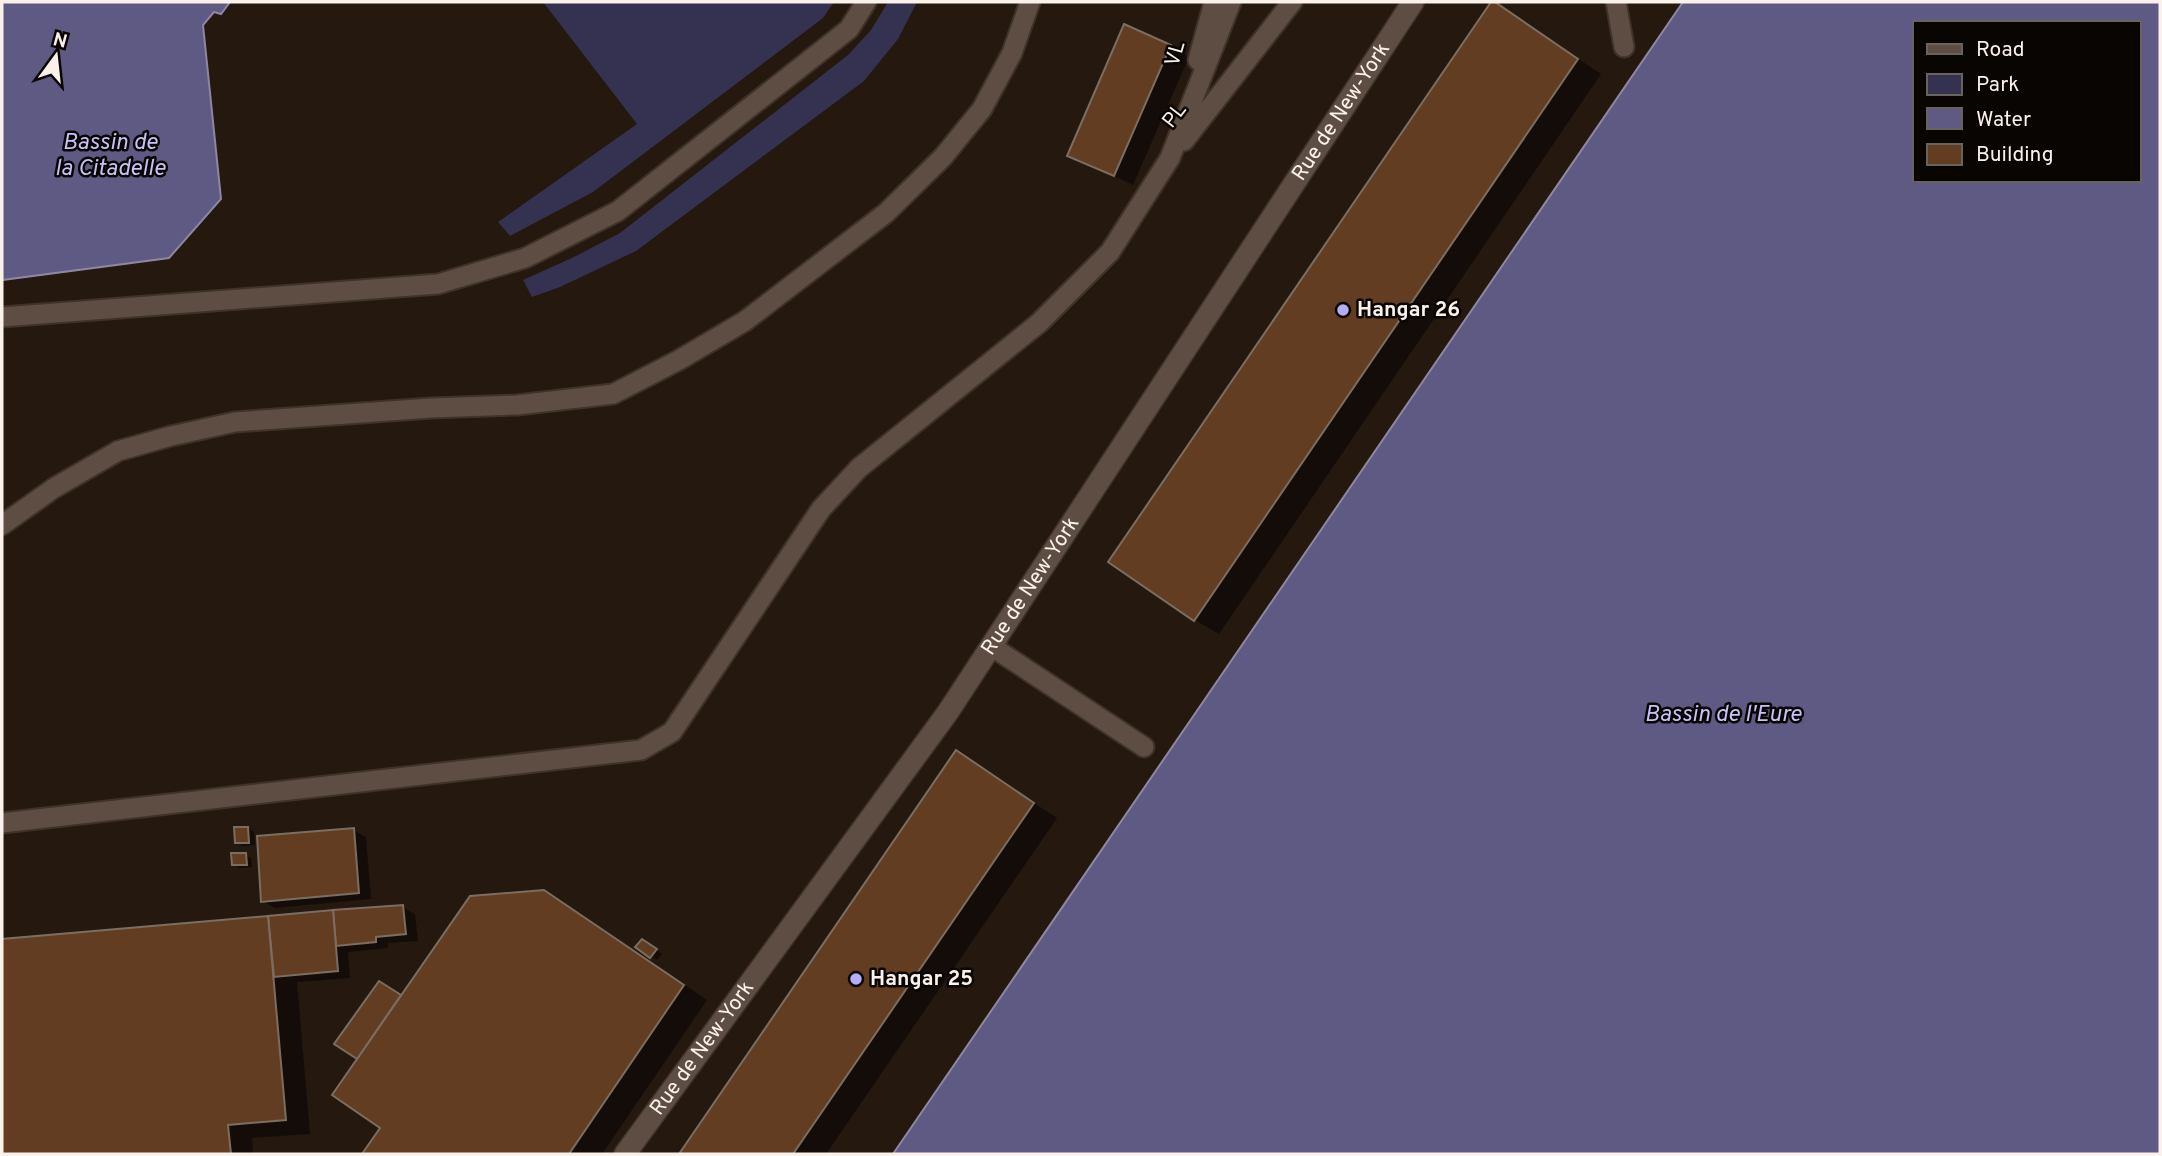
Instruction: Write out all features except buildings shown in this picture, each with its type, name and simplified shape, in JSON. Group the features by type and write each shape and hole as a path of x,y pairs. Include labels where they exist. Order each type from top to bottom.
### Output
{"street":[{"name":"Rue de New-York","path":"625,1154 948,712 1413,2"}],"lane":[{"path":"2,317 438,284 525,258 618,211 849,29 866,2"},
{"path":"2,525 54,488 118,451 222,424 431,408 517,405 613,394 679,360 745,321 886,213 943,158 982,109 1012,53 1030,2"},
{"name":"VL","path":"1170,158 1214,2"},
{"name":"PL","path":"1170,158 1231,2"},
{"name":"PL","path":"1170,158 1292,2"},
{"path":"1616,2 1624,47"},
{"path":"2,823 641,750 672,732 821,509 859,468 1039,323 1110,252 1170,158"},
{"path":"991,646 1144,747"}],"green space":[{"path":"543,2 834,2 823,18 593,192 510,236 498,222 637,124"},
{"path":"888,2 917,2 898,39 864,81 636,251 560,287 532,297 523,280 620,233 848,55 871,30"}],"water":[{"name":"Bassin de la Citadelle","path":"2,2 230,2 221,14 214,12 203,25 221,199 169,258 2,280"},
{"name":"Bassin de l'Eure","path":"1683,2 2160,2 2160,1154 893,1154"}],"place":[{"name":"Hangar 26","path":"1343,310"},
{"name":"Hangar 25","path":"856,979"}]}
